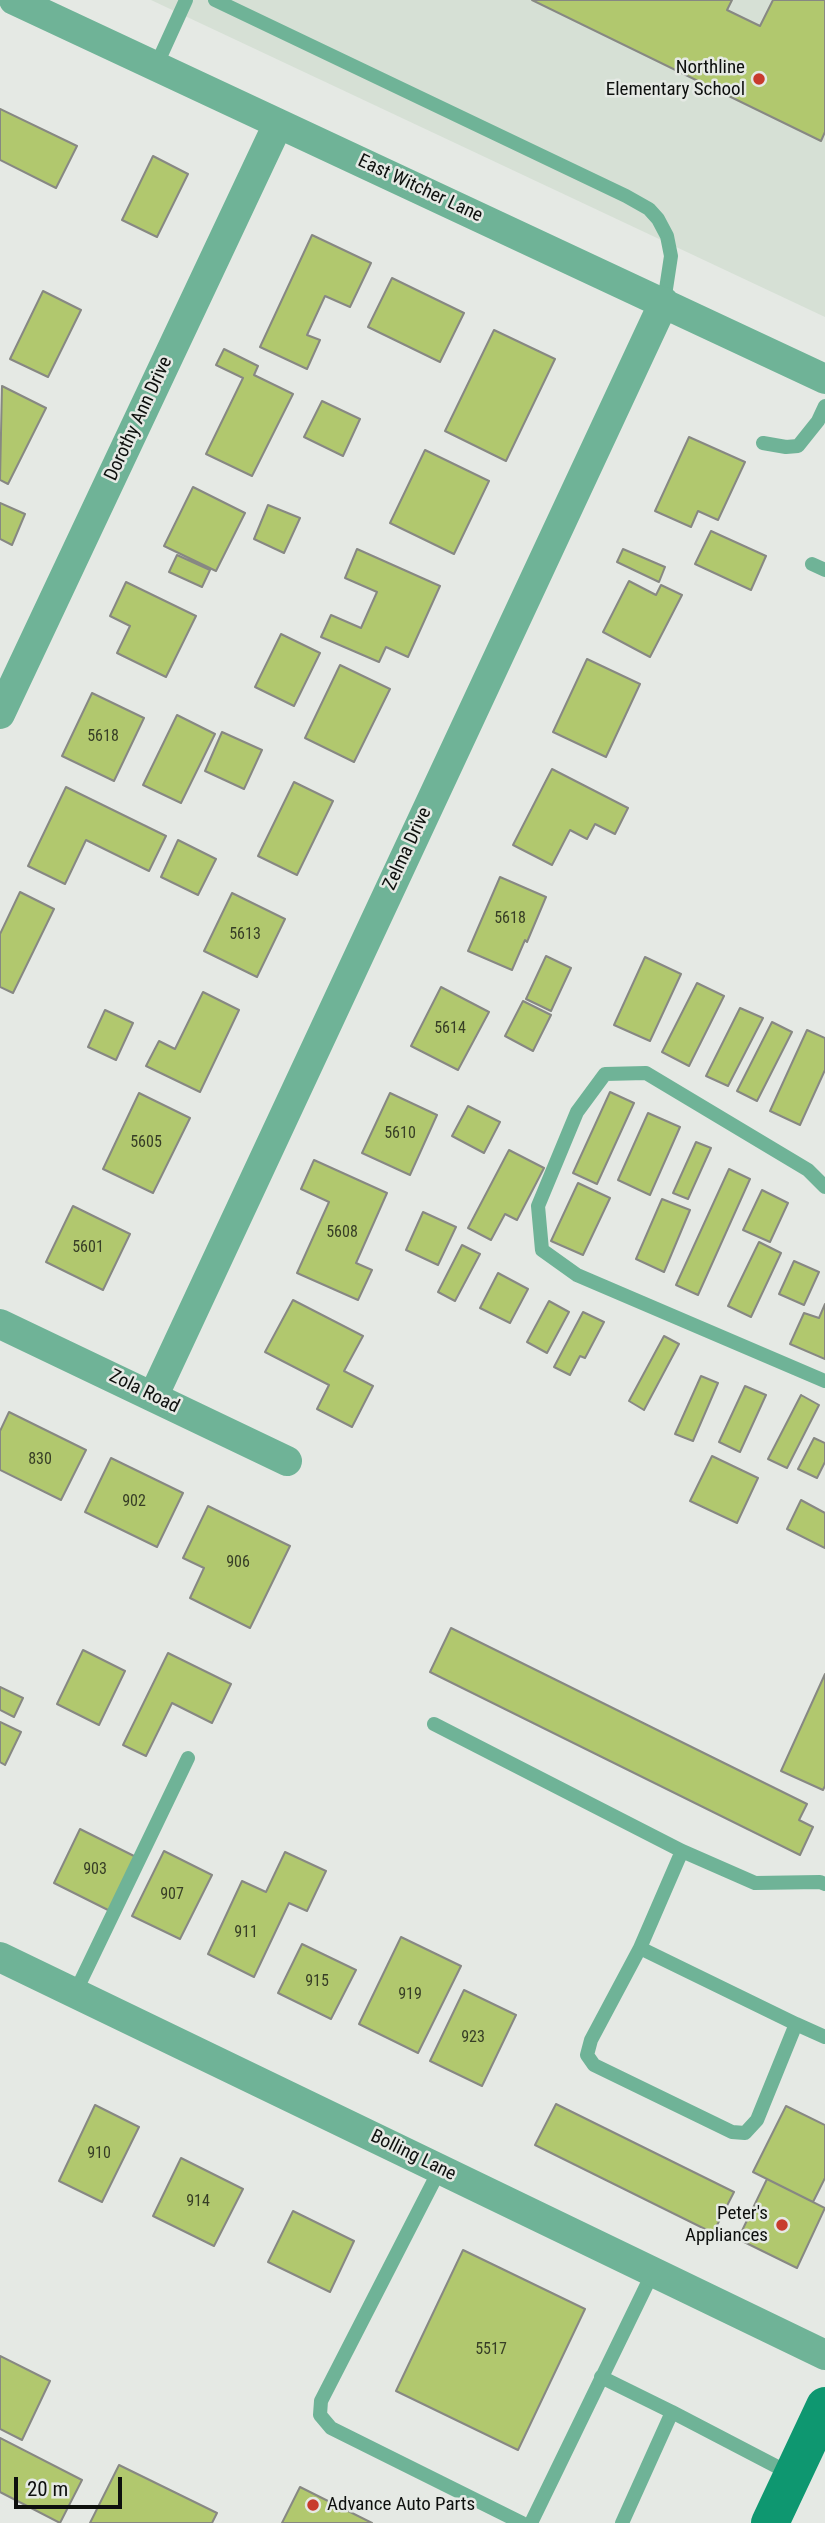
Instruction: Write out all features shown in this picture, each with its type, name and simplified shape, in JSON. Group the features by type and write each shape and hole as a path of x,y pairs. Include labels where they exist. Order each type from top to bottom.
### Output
{"main road":[{"path":"770,2523 825,2406"}],"street":[{"name":"East Witcher Lane","path":"14,0 825,379"},
{"name":"Dorothy Ann Drive","path":"0,714 278,124"},
{"name":"Zelma Drive","path":"153,1397 663,302"},
{"name":"Zola Road","path":"0,1324 287,1461"},
{"name":"Bolling Lane","path":"0,1957 825,2355"}],"lane":[{"path":"156,66 186,0"},
{"path":"215,0 649,209 667,236 671,256 663,302"},
{"path":"763,443 798,446 818,421 825,407"},
{"path":"825,1187 808,1170 646,1073 605,1074 578,1112 538,1206 542,1250 578,1275 825,1381"},
{"path":"434,1724 682,1851 755,1883 825,1884"},
{"path":"75,1993 188,1758"},
{"path":"682,1851 640,1948 591,2040 587,2055 594,2066 732,2132 745,2133 757,2120 796,2024"},
{"path":"640,1948 825,2037"},
{"path":"440,2169 321,2401 320,2415 331,2428 522,2523"},
{"path":"531,2523 653,2272"},
{"path":"601,2377 793,2474"},
{"path":"622,2523 672,2412"}],"shaded area":[{"path":"151,0 825,0 825,317"}],"building":[{"name":"Northline Elementary School","path":"532,0 732,0 727,10 760,26 773,0 825,0 825,132 821,141"},
{"path":"0,109 77,146 56,188 0,160"},
{"path":"153,156 188,174 157,237 122,220"},
{"path":"312,235 371,263 350,307 325,296 307,335 320,340 307,369 260,347"},
{"path":"392,278 464,313 440,362 368,327"},
{"path":"43,291 81,310 48,377 10,359"},
{"path":"494,330 555,359 506,461 445,431"},
{"path":"224,349 258,366 254,375 293,394 252,476 206,454 243,378 216,365"},
{"path":"2,386 46,408 8,484 0,480"},
{"path":"322,401 360,419 343,456 304,437"},
{"path":"689,437 745,462 718,520 698,511 691,527 655,511"},
{"path":"425,450 489,481 454,554 390,523"},
{"path":"193,487 245,513 216,571 164,546"},
{"path":"0,503 25,514 12,545 0,539"},
{"path":"268,505 300,518 284,553 254,539"},
{"path":"711,531 766,556 751,590 695,564"},
{"path":"357,549 440,586 408,657 386,647 379,662 321,637 331,615 361,628 377,592 345,578"},
{"path":"623,549 665,567 659,582 617,562"},
{"path":"177,555 210,570 202,587 169,572"},
{"path":"629,581 656,595 661,585 682,595 650,657 603,632"},
{"path":"126,582 196,616 166,677 117,653 130,626 110,616"},
{"path":"281,634 320,653 294,706 255,687"},
{"path":"587,659 640,684 606,757 553,732"},
{"path":"340,665 390,689 354,762 305,738"},
{"path":"92,693 144,718 114,781 62,756"},
{"path":"177,715 215,734 181,803 143,785"},
{"path":"222,732 262,750 244,789 205,771"},
{"path":"552,769 628,808 615,834 595,824 587,839 570,830 552,865 513,845"},
{"path":"294,782 333,801 297,875 258,856"},
{"path":"66,787 166,836 149,871 86,840 65,884 28,866"},
{"path":"178,840 216,859 198,895 161,877"},
{"path":"500,877 546,897 512,970 468,951"},
{"path":"20,892 54,909 13,993 0,987 0,934"},
{"path":"232,893 285,919 257,977 204,951"},
{"path":"546,956 571,968 551,1011 526,999"},
{"path":"645,957 681,974 650,1041 614,1025"},
{"path":"697,983 724,996 689,1066 662,1052"},
{"path":"441,987 489,1012 458,1070 411,1046"},
{"path":"203,992 239,1010 200,1092 146,1066 159,1041 175,1049"},
{"path":"523,1001 551,1015 533,1051 505,1036"},
{"path":"740,1008 763,1018 728,1086 706,1076"},
{"path":"105,1010 133,1023 116,1060 88,1047"},
{"path":"772,1022 792,1032 757,1101 737,1091"},
{"path":"807,1030 825,1038 825,1070 800,1125 770,1111"},
{"path":"610,1092 634,1103 597,1184 573,1173"},
{"path":"139,1093 190,1118 153,1193 103,1169"},
{"path":"390,1093 437,1115 410,1175 362,1153"},
{"path":"468,1106 500,1122 484,1153 452,1136"},
{"path":"648,1113 680,1127 650,1195 618,1180"},
{"path":"696,1142 711,1148 688,1199 673,1193"},
{"path":"509,1150 544,1168 517,1220 505,1214 491,1240 468,1228"},
{"path":"314,1160 387,1193 356,1263 372,1270 358,1300 297,1273 329,1202 301,1189"},
{"path":"729,1169 750,1179 698,1295 676,1285"},
{"path":"578,1183 610,1198 583,1255 551,1241"},
{"path":"762,1190 788,1203 770,1242 743,1230"},
{"path":"662,1199 690,1210 664,1272 636,1259"},
{"path":"73,1206 130,1234 103,1290 46,1262"},
{"path":"423,1212 456,1227 438,1265 406,1250"},
{"path":"759,1242 781,1253 751,1317 728,1306"},
{"path":"462,1245 480,1254 455,1301 438,1292"},
{"path":"794,1261 819,1272 804,1305 779,1294"},
{"path":"498,1273 528,1289 510,1323 480,1308"},
{"path":"293,1300 363,1336 344,1371 373,1386 352,1427 317,1409 329,1385 265,1352"},
{"path":"549,1301 569,1312 547,1353 527,1342"},
{"path":"825,1304 825,1359 790,1344 804,1313 819,1318"},
{"path":"583,1312 604,1322 585,1358 580,1356 570,1375 554,1367"},
{"path":"664,1336 679,1344 644,1410 629,1401"},
{"path":"701,1376 718,1383 693,1441 675,1434"},
{"path":"745,1386 766,1395 740,1452 719,1442"},
{"path":"801,1395 819,1405 787,1468 768,1459"},
{"path":"9,1412 86,1450 61,1500 0,1470 0,1431"},
{"path":"814,1438 825,1443 825,1462 817,1478 798,1469"},
{"path":"712,1456 758,1478 737,1523 690,1501"},
{"path":"111,1458 183,1493 157,1547 85,1512"},
{"path":"801,1500 825,1513 825,1548 787,1529"},
{"path":"208,1506 290,1546 250,1628 190,1598 204,1568 183,1558"},
{"path":"451,1628 807,1804 799,1820 813,1827 800,1855 430,1672"},
{"path":"83,1650 125,1671 99,1725 57,1704"},
{"path":"168,1653 231,1684 212,1723 172,1703 146,1756 123,1745"},
{"path":"825,1674 825,1786 823,1790 781,1771"},
{"path":"0,1687 23,1698 14,1717 0,1710"},
{"path":"0,1722 21,1732 5,1765 0,1762"},
{"path":"80,1829 136,1857 110,1911 54,1883"},
{"path":"164,1851 212,1875 180,1939 132,1916"},
{"path":"285,1852 326,1871 307,1911 289,1903 254,1977 208,1954 242,1881 266,1892"},
{"path":"401,1937 461,1966 418,2053 359,2024"},
{"path":"302,1944 356,1970 331,2019 278,1993"},
{"path":"464,1990 516,2015 482,2086 430,2061"},
{"path":"556,2104 734,2192 713,2233 535,2145"},
{"path":"95,2105 139,2127 102,2202 59,2181"},
{"path":"786,2106 825,2125 825,2178 813,2202 753,2172"},
{"path":"181,2158 243,2189 214,2246 153,2216"},
{"name":"Peter's Appliances","path":"767,2179 825,2208 797,2268 738,2239"},
{"path":"293,2211 354,2241 330,2292 268,2262"},
{"path":"463,2250 585,2309 518,2450 396,2391"},
{"path":"0,2356 50,2381 22,2440 0,2429"},
{"path":"0,2438 82,2480 60,2523 0,2492"},
{"path":"119,2465 217,2513 212,2523 90,2523"},
{"name":"Advance Auto Parts","path":"300,2487 372,2523 282,2523"}],"place":[{"name":"Northline Elementary School","path":"759,79"},
{"name":"Peter's Appliances","path":"782,2225"},
{"name":"Advance Auto Parts","path":"313,2505"}]}
